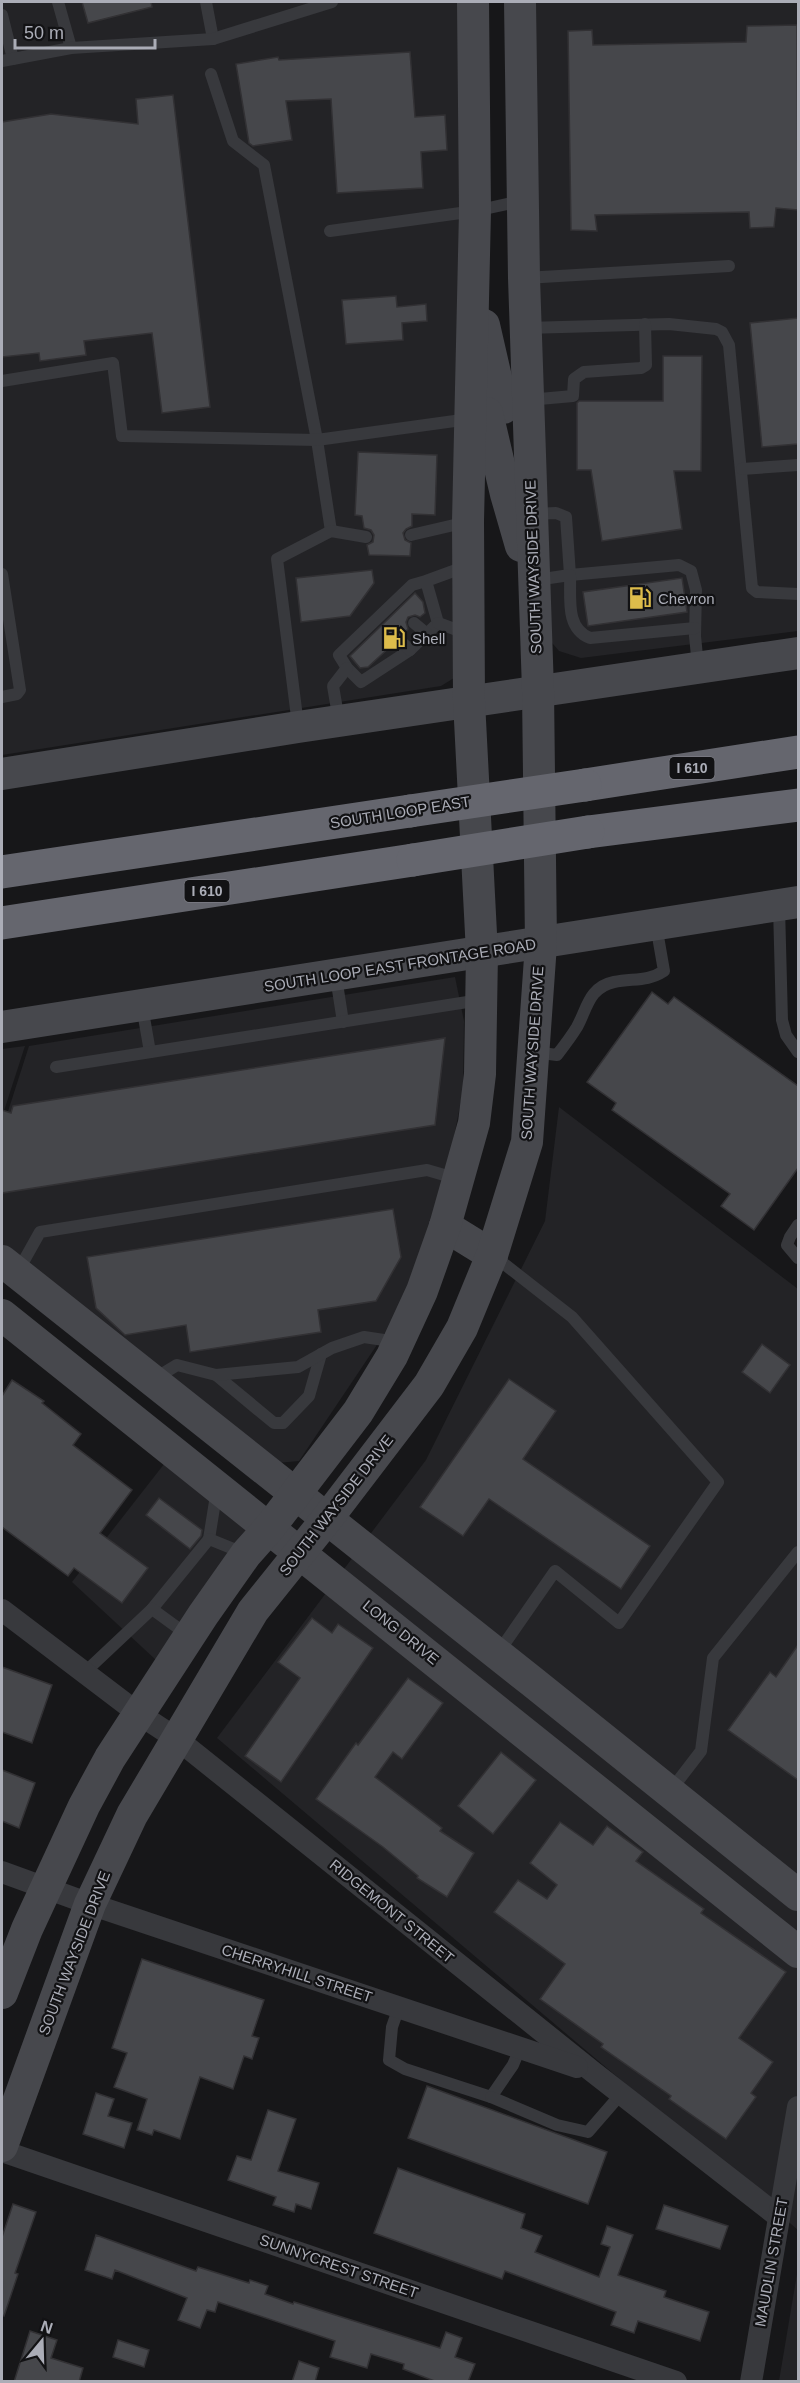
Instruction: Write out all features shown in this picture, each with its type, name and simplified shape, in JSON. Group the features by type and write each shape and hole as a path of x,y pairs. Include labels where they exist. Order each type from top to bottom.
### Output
{"highway":[{"name":"SOUTH LOOP EAST","path":"2,872 798,752"},
{"name":"I 610","path":"2,923 588,832 798,805"}],"main road":[{"name":"SOUTH WAYSIDE DRIVE","path":"2,2145 90,1904 132,1815 253,1611 429,1385 462,1328 492,1255 527,1142 541,944 538,690 532,514 497,410 474,278 473,2"},
{"name":"SOUTH WAYSIDE DRIVE","path":"2,1993 27,1929 48,1888 84,1806 110,1758 189,1636 246,1554 270,1527 358,1412 398,1342 422,1291 460,1180 474,1123 480,1074 482,953 469,701 468,521 497,410 525,328 520,2"},
{"path":"497,410 506,494 534,585"},
{"path":"2,774 538,690 798,653"},
{"name":"SOUTH LOOP EAST FRONTAGE ROAD","path":"2,1027 789,904"},
{"path":"446,1226 492,1255"},
{"path":"9,1267 293,1494 498,1653 798,1894"},
{"name":"LONG DRIVE","path":"2,1314 798,1952"},
{"path":"95,1389 120,1356"},
{"path":"468,1686 498,1653"},
{"path":"640,1825 670,1791"}],"street":[{"name":"RIDGEMONT STREET","path":"2,1610 139,1714 177,1739 593,2072 779,2217"},
{"name":"CHERRYHILL STREET","path":"2,1872 90,1904 593,2072"},
{"name":"MAUDLIN STREET","path":"750,2382 798,2107"},
{"name":"SUNNYCREST STREET","path":"2,2151 676,2382"}],"lane":[{"path":"58,2 71,48"},
{"path":"206,2 213,39"},
{"path":"2,15 7,60 71,48 213,39 332,2"},
{"path":"211,74 233,141 264,165 317,440 332,531"},
{"path":"330,231 475,211 523,200"},
{"path":"524,278 729,266"},
{"path":"2,381 114,363 122,436 317,440 573,396 574,379 584,372 641,368 646,365 645,324"},
{"path":"525,328 669,324 716,329 722,332 729,345 752,588 757,592 798,594"},
{"path":"742,469 798,465"},
{"path":"532,514 555,513 566,517 572,618 575,628 581,634 590,638 695,628"},
{"path":"411,535 468,521"},
{"path":"298,727 277,559 332,531 366,537"},
{"path":"438,623 410,650 384,660 361,682 347,668 339,655 362,639 396,606 412,585 469,565"},
{"path":"534,585 570,576 679,565 686,567 693,576 696,590 695,628 698,668"},
{"path":"2,574 20,690 17,694 2,697"},
{"path":"426,581 438,623"},
{"path":"414,623 426,633"},
{"path":"438,623 469,634"},
{"path":"398,639 410,650"},
{"path":"339,721 333,686 347,668"},
{"path":"789,904 782,1020 786,1035 798,1052"},
{"path":"533,1052 557,1055 577,1027 586,1004 599,987 613,982 653,978 664,971 656,925"},
{"path":"335,975 343,1022"},
{"path":"56,1067 480,1000"},
{"path":"142,1005 150,1052"},
{"path":"9,1267 40,1232 427,1170 460,1180"},
{"path":"798,1225 787,1245 798,1258"},
{"path":"492,1255 572,1317 718,1482 619,1623 555,1571 498,1653"},
{"path":"151,1381 177,1365 216,1375 298,1367 332,1348 364,1337 398,1342"},
{"path":"216,1375 274,1423 283,1423 309,1396 321,1354"},
{"path":"84,1673 152,1609 209,1539 218,1486"},
{"path":"209,1539 246,1554"},
{"path":"670,1791 701,1751 713,1658 798,1552"},
{"path":"152,1609 189,1636"},
{"path":"399,2007 392,2026 389,2061 405,2068 491,2097 557,2125 588,2132 621,2094"},
{"path":"491,2097 513,2065 520,2048"}],"shaded area":[{"path":"2,2 458,2 461,248 454,678 441,686 2,755"},
{"path":"527,2 798,2 798,631 581,658 559,651 547,637"},
{"path":"455,977 464,1021 463,1091 441,1202 401,1309 299,1461 277,1463 97,1324 2,1245 2,1130 29,1046"},
{"path":"25,1046 2,1117 2,1049"},
{"path":"559,1107 798,1289 798,2230 217,1738 426,1460 545,1221"},
{"path":"168,1459 252,1532 156,1660 72,1582"},
{"path":"798,2268 798,2381 779,2381"}],"building":[{"path":"82,2 151,2 152,7 88,23"},
{"path":"797,25 798,210 776,208 774,227 750,228 749,212 595,215 597,231 571,230 568,31 592,30 593,45 746,42 747,26"},
{"path":"410,52 415,117 445,115 447,150 421,152 423,188 337,193 331,99 286,101 292,140 253,146 249,143 236,64 278,57 279,60"},
{"path":"173,95 210,407 162,413 152,333 84,341 86,355 40,361 39,353 2,357 2,122 51,114 138,124 136,99"},
{"path":"396,296 397,307 426,304 427,321 402,323 403,340 346,344 342,300"},
{"path":"798,318 798,444 762,447 750,323"},
{"path":"663,356 702,356 701,471 674,471 682,529 602,541 591,470 577,470 577,403 579,401 663,401"},
{"path":"358,452 437,455 435,515 412,514 412,526 403,533 405,540 411,543 410,556 369,555 367,545 373,542 374,535 371,530 364,528 362,516 355,515"},
{"path":"372,570 374,583 350,616 301,622 296,578"},
{"path":"682,578 687,612 588,626 583,592"},
{"path":"415,593 423,602 425,613 420,617 415,615 408,617 406,622 408,629 404,633 399,631 392,633 390,638 392,645 368,667 360,668 350,656"},
{"path":"652,992 668,1004 674,997 798,1086 798,1168 754,1230 721,1206 730,1194 612,1110 616,1103 587,1082"},
{"path":"445,1038 435,1125 2,1193 2,1110 11,1113 13,1106"},
{"path":"393,1209 401,1257 376,1301 318,1310 321,1332 190,1352 186,1325 125,1335 96,1308 87,1257"},
{"path":"762,1344 790,1365 770,1393 742,1372"},
{"path":"509,1379 556,1411 523,1459 650,1546 621,1589 489,1499 463,1536 420,1507"},
{"path":"12,1380 44,1401 42,1403 81,1434 73,1445 132,1490 100,1533 148,1568 122,1603 74,1568 68,1576 2,1527 2,1396"},
{"path":"159,1498 202,1530 201,1536 190,1549 146,1515"},
{"path":"312,1618 332,1633 338,1624 373,1648 281,1782 245,1756 300,1678 278,1662"},
{"path":"798,1645 798,1780 728,1730 770,1672 776,1677"},
{"path":"2,1667 52,1685 32,1743 2,1732"},
{"path":"408,1678 443,1703 402,1759 393,1752 375,1777 442,1828 440,1831 474,1853 447,1897 417,1878 418,1876 383,1847 316,1799 356,1743 358,1745"},
{"path":"501,1752 536,1780 493,1834 458,1806"},
{"path":"2,1770 35,1783 19,1828 2,1821"},
{"path":"560,1822 593,1845 607,1826 643,1852 636,1861 704,1909 701,1913 786,1972 739,2038 773,2062 751,2093 756,2097 726,2139 669,2099 671,2096 601,2047 603,2044 540,1999 565,1964 494,1912 518,1880 547,1899 557,1885 530,1863"},
{"path":"142,1959 264,2000 252,2036 259,2038 252,2059 244,2056 233,2089 200,2077 180,2139 154,2130 152,2135 137,2130 147,2099 114,2087 127,2053 112,2048"},
{"path":"427,2086 607,2152 588,2204 408,2138"},
{"path":"96,2093 114,2099 108,2116 132,2123 124,2148 83,2134"},
{"path":"268,2110 296,2119 278,2171 319,2183 311,2209 296,2204 294,2212 273,2205 276,2197 228,2180 237,2156 251,2160"},
{"path":"398,2168 525,2214 521,2228 542,2236 535,2252 599,2277 610,2247 601,2244 607,2226 633,2235 618,2275 666,2291 664,2297 709,2312 700,2341 638,2321 634,2333 611,2325 616,2312 505,2271 502,2279 374,2233"},
{"path":"13,2204 36,2212 15,2273 18,2274 4,2316 2,2315 2,2237"},
{"path":"664,2205 728,2226 720,2249 656,2229"},
{"path":"96,2235 196,2271 198,2267 249,2283 250,2280 268,2286 265,2294 440,2348 446,2332 462,2338 455,2357 475,2364 468,2382 437,2382 403,2369 404,2364 371,2354 367,2368 330,2357 335,2341 218,2302 215,2312 207,2310 200,2328 178,2320 187,2298 115,2270 112,2279 85,2270"},
{"path":"30,2331 57,2340 51,2358 83,2368 79,2382 14,2382"},
{"path":"118,2340 149,2350 144,2367 113,2357"},
{"path":"299,2361 319,2368 315,2382 292,2382"}],"place":[{"name":"Chevron","path":"640,598"},
{"name":"Shell","path":"394,638"}]}
